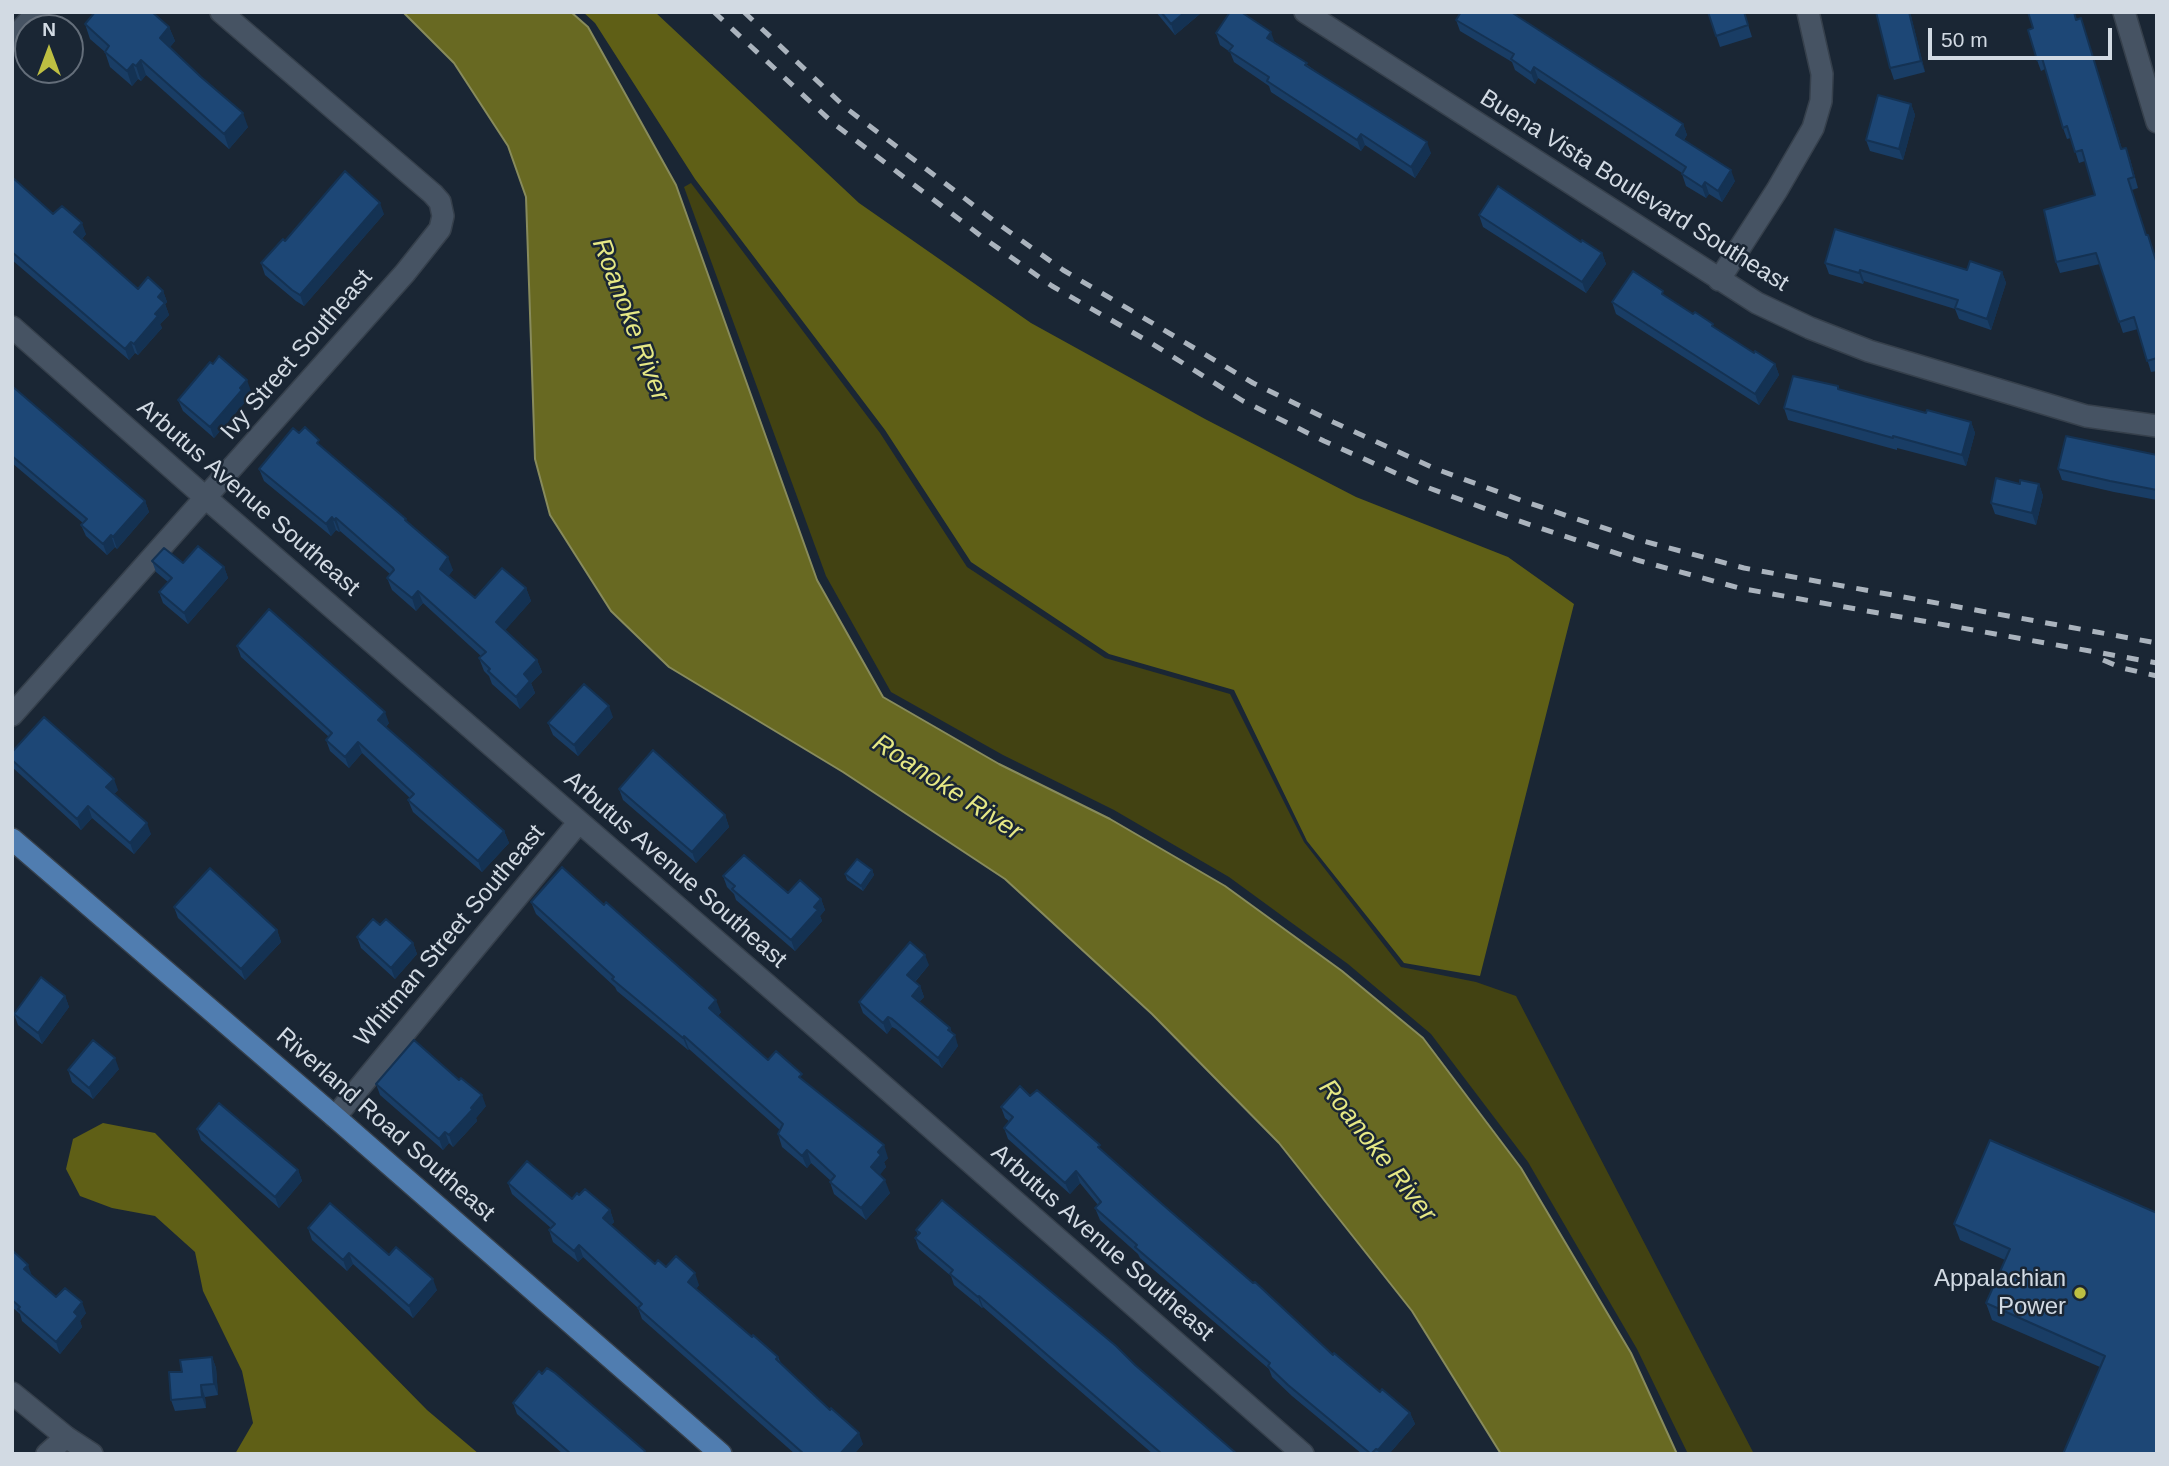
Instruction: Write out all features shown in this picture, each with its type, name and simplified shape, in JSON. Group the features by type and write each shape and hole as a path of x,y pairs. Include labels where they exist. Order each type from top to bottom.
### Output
{"main road":[{"name":"Riverland Road Southeast","path":"12,839 335,1116 721,1454"}],"street":[{"path":"12,40 37,12"},
{"name":"Ivy Street Southeast","path":"12,715 399,280 440,229 443,216 440,202 433,194 221,12"},
{"name":"Buena Vista Boulevard Southeast","path":"1305,12 1756,303 1869,351 2086,415 2157,426"},
{"path":"1719,280 1813,128 1821,101 1822,74 1808,12"},
{"path":"2124,12 2157,122"},
{"name":"Arbutus Avenue Southeast","path":"12,327 1303,1454"},
{"name":"Whitman Street Southeast","path":"335,1116 579,822"},
{"path":"12,1393 66,1437 92,1454"},
{"path":"47,1454 66,1437"}],"shaded area":[{"path":"583,12 655,12 859,203 1031,323 1205,419 1356,497 1508,557 1574,604 1480,976 1404,963 1307,841 1234,690 1109,654 971,562 885,430 695,179 595,23"},
{"path":"691,183 880,433 967,567 1105,658 1230,694 1304,842 1401,967 1476,982 1516,996 1754,1454 1688,1454 1637,1349 1528,1162 1431,1034 1348,964 1229,877 1114,810 1003,755 891,692 826,576 684,187"},
{"path":"103,1123 155,1133 427,1410 479,1454 235,1454 253,1423 242,1371 203,1291 195,1252 155,1216 112,1208 80,1196 66,1169 73,1139"}],"water":[{"name":"Roanoke River","path":"403,12 571,12 588,27 676,185 817,580 883,697 999,764 1110,819 1225,886 1342,971 1423,1038 1521,1168 1631,1353 1677,1454 1501,1454 1412,1311 1279,1143 1152,1014 1005,879 843,772 669,667 611,611 550,515 535,459 526,197 508,146 454,63"}],"building":[{"path":"95,12 152,12 169,27 160,38 243,113 224,134 141,60 127,71 105,52 109,46 85,24"},
{"path":"1161,12 1185,12 1171,24"},
{"path":"1230,12 1241,12 1271,32 1267,38 1307,63 1305,65 1427,142 1411,167 1361,134 1357,140 1267,81 1269,77 1229,51 1233,46 1216,33"},
{"path":"1461,12 1511,12 1683,124 1676,135 1731,170 1718,191 1705,182 1702,187 1682,174 1686,167 1534,67 1531,73 1511,59 1514,54 1456,20"},
{"path":"1708,12 1744,12 1748,25 1716,36"},
{"path":"1876,12 1909,12 1921,61 1890,68"},
{"path":"2028,12 2074,12 2076,20 2081,18 2121,149 2126,148 2134,177 2128,179 2157,264 2157,358 2147,361 2134,317 2119,322 2096,253 2056,262 2044,210 2095,195 2082,150 2075,152 2067,126 2063,128 2042,58 2037,60 2028,30 2033,28"},
{"path":"1878,95 1911,104 1899,149 1866,140"},
{"path":"345,171 380,203 300,295 261,263 283,239 285,241"},
{"path":"12,177 53,214 62,206 82,223 74,232 138,289 148,277 163,291 158,297 165,303 155,314 158,316 134,344 131,342 125,349 12,252"},
{"path":"1498,186 1581,242 1582,240 1602,253 1582,282 1479,215"},
{"path":"1835,229 1967,270 1970,261 2002,272 1987,319 1955,308 1958,300 1860,270 1859,273 1825,263"},
{"path":"1633,271 1663,291 1662,294 1775,364 1755,394 1612,302"},
{"path":"219,356 247,380 240,388 242,390 210,427 178,400 210,362 213,364"},
{"path":"1793,376 1838,386 1838,389 1926,413 1927,410 1971,422 1962,455 1784,408"},
{"path":"12,386 145,501 113,537 111,535 103,544 81,525 87,519 12,456"},
{"path":"305,427 319,440 317,443 448,557 440,569 475,598 502,568 526,588 496,622 537,660 524,674 530,681 516,697 488,671 490,669 479,658 486,652 418,591 412,598 387,578 393,568 336,518 334,520 332,517 326,524 259,469 293,428 299,433"},
{"path":"2066,436 2157,455 2157,490 2058,469"},
{"path":"1996,478 2020,484 2020,480 2039,484 2032,513 1991,503"},
{"path":"198,546 224,567 184,613 159,592 172,578 152,561 164,548 183,563"},
{"path":"269,609 385,712 378,720 504,831 478,861 408,800 414,794 358,742 345,757 326,740 332,733 237,646"},
{"path":"584,684 609,706 574,745 548,723"},
{"path":"44,717 114,779 106,787 147,823 130,843 88,806 77,819 12,760 12,752"},
{"path":"653,750 725,815 692,852 619,789"},
{"path":"744,855 788,893 800,880 821,899 814,907 818,910 791,940 732,889 735,886 723,876"},
{"path":"857,859 872,870 861,886 845,874"},
{"path":"562,867 604,905 606,902 716,1000 709,1008 768,1060 776,1051 802,1074 799,1077 884,1145 878,1152 881,1155 871,1167 885,1180 861,1208 830,1182 835,1176 807,1150 802,1156 778,1134 783,1124 684,1036 683,1038 612,979 614,977 531,902"},
{"path":"210,868 277,930 241,969 174,907"},
{"path":"373,919 380,925 386,919 413,943 391,968 357,937"},
{"path":"910,942 925,955 907,975 920,986 912,996 955,1035 938,1058 892,1019 888,1017 883,1023 859,1002"},
{"path":"41,977 65,996 38,1033 14,1014"},
{"path":"93,1040 115,1058 89,1088 68,1070"},
{"path":"414,1040 459,1080 461,1078 482,1095 449,1135 445,1132 439,1139 376,1084"},
{"path":"1020,1086 1030,1096 1037,1090 1162,1204 1255,1282 1333,1355 1334,1353 1380,1392 1382,1389 1410,1413 1378,1450 1371,1454 1288,1385 1268,1366 1270,1363 1135,1247 1137,1245 1095,1208 1101,1202 1076,1171 1065,1183 1004,1128 1013,1117 1001,1107"},
{"path":"219,1103 298,1170 275,1197 197,1129"},
{"name":"Appalachian Power","path":"1990,1140 2157,1213 2157,1454 2063,1454 2105,1356 1986,1303 2010,1249 1954,1224"},
{"path":"527,1161 572,1199 585,1189 610,1210 603,1218 655,1264 658,1260 666,1267 676,1256 695,1273 688,1282 778,1357 776,1359 830,1410 831,1408 859,1433 840,1454 804,1454 638,1308 642,1304 579,1245 574,1251 549,1230 555,1224 508,1183"},
{"path":"942,1200 1116,1346 1237,1454 1162,1454 950,1274 953,1270 915,1238 920,1233 916,1230"},
{"path":"330,1203 389,1255 396,1247 433,1279 409,1306 349,1253 343,1260 308,1228"},
{"path":"12,1250 28,1265 24,1269 56,1297 65,1288 82,1302 74,1312 78,1316 56,1342 18,1309 20,1307 12,1300"},
{"path":"212,1357 214,1384 201,1385 202,1397 171,1400 169,1372 182,1372 180,1360"},
{"path":"547,1368 645,1451 643,1454 571,1454 513,1403 539,1371 542,1374"}],"railway":[{"path":"714,12 833,123 985,239 1052,286 1151,343 1243,401 1324,441 1429,488 1516,520 1637,560 1739,588 2157,663"},
{"path":"744,12 846,108 1063,270 1253,383 1436,469 1643,541 1744,568 2157,643"},
{"path":"2103,660 2122,668 2157,676"}],"place":[{"name":"Appalachian Power","path":"2080,1293"}]}
